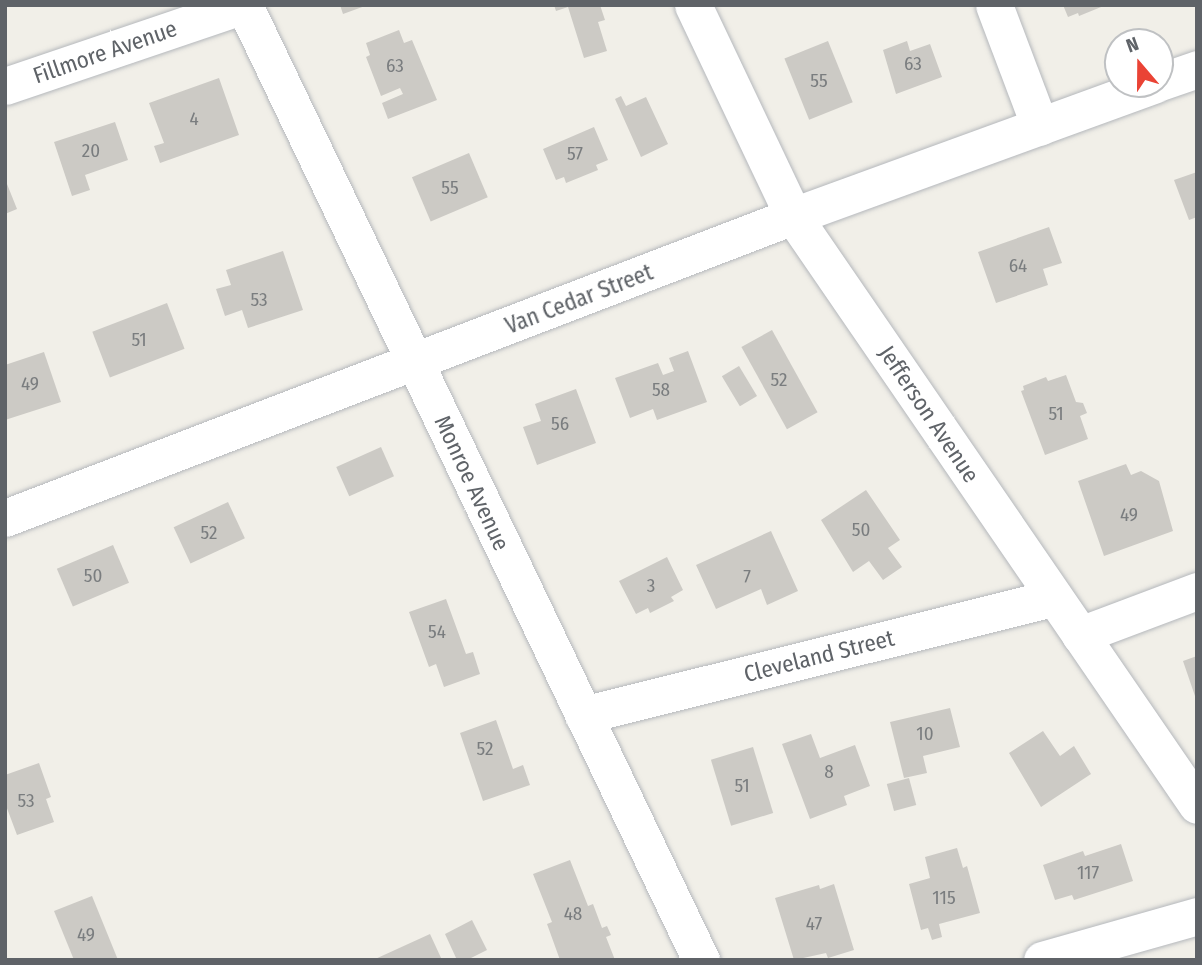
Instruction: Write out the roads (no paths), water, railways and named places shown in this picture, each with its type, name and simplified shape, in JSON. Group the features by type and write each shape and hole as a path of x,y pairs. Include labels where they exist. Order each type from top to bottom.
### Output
{"street":[{"name":"Fillmore Avenue","path":"5,86 244,5"},
{"name":"Monroe Avenue","path":"244,5 701,960"},
{"name":"Jefferson Avenue","path":"693,5 793,216 1197,805"},
{"path":"994,5 1040,127"},
{"name":"Van Cedar Street","path":"1174,77 1197,69"},
{"name":"Van Cedar Street","path":"5,518 793,216 1118,98"},
{"path":"1080,635 1197,591"},
{"name":"Cleveland Street","path":"583,715 1054,598"},
{"path":"1042,960 1197,916"}]}
